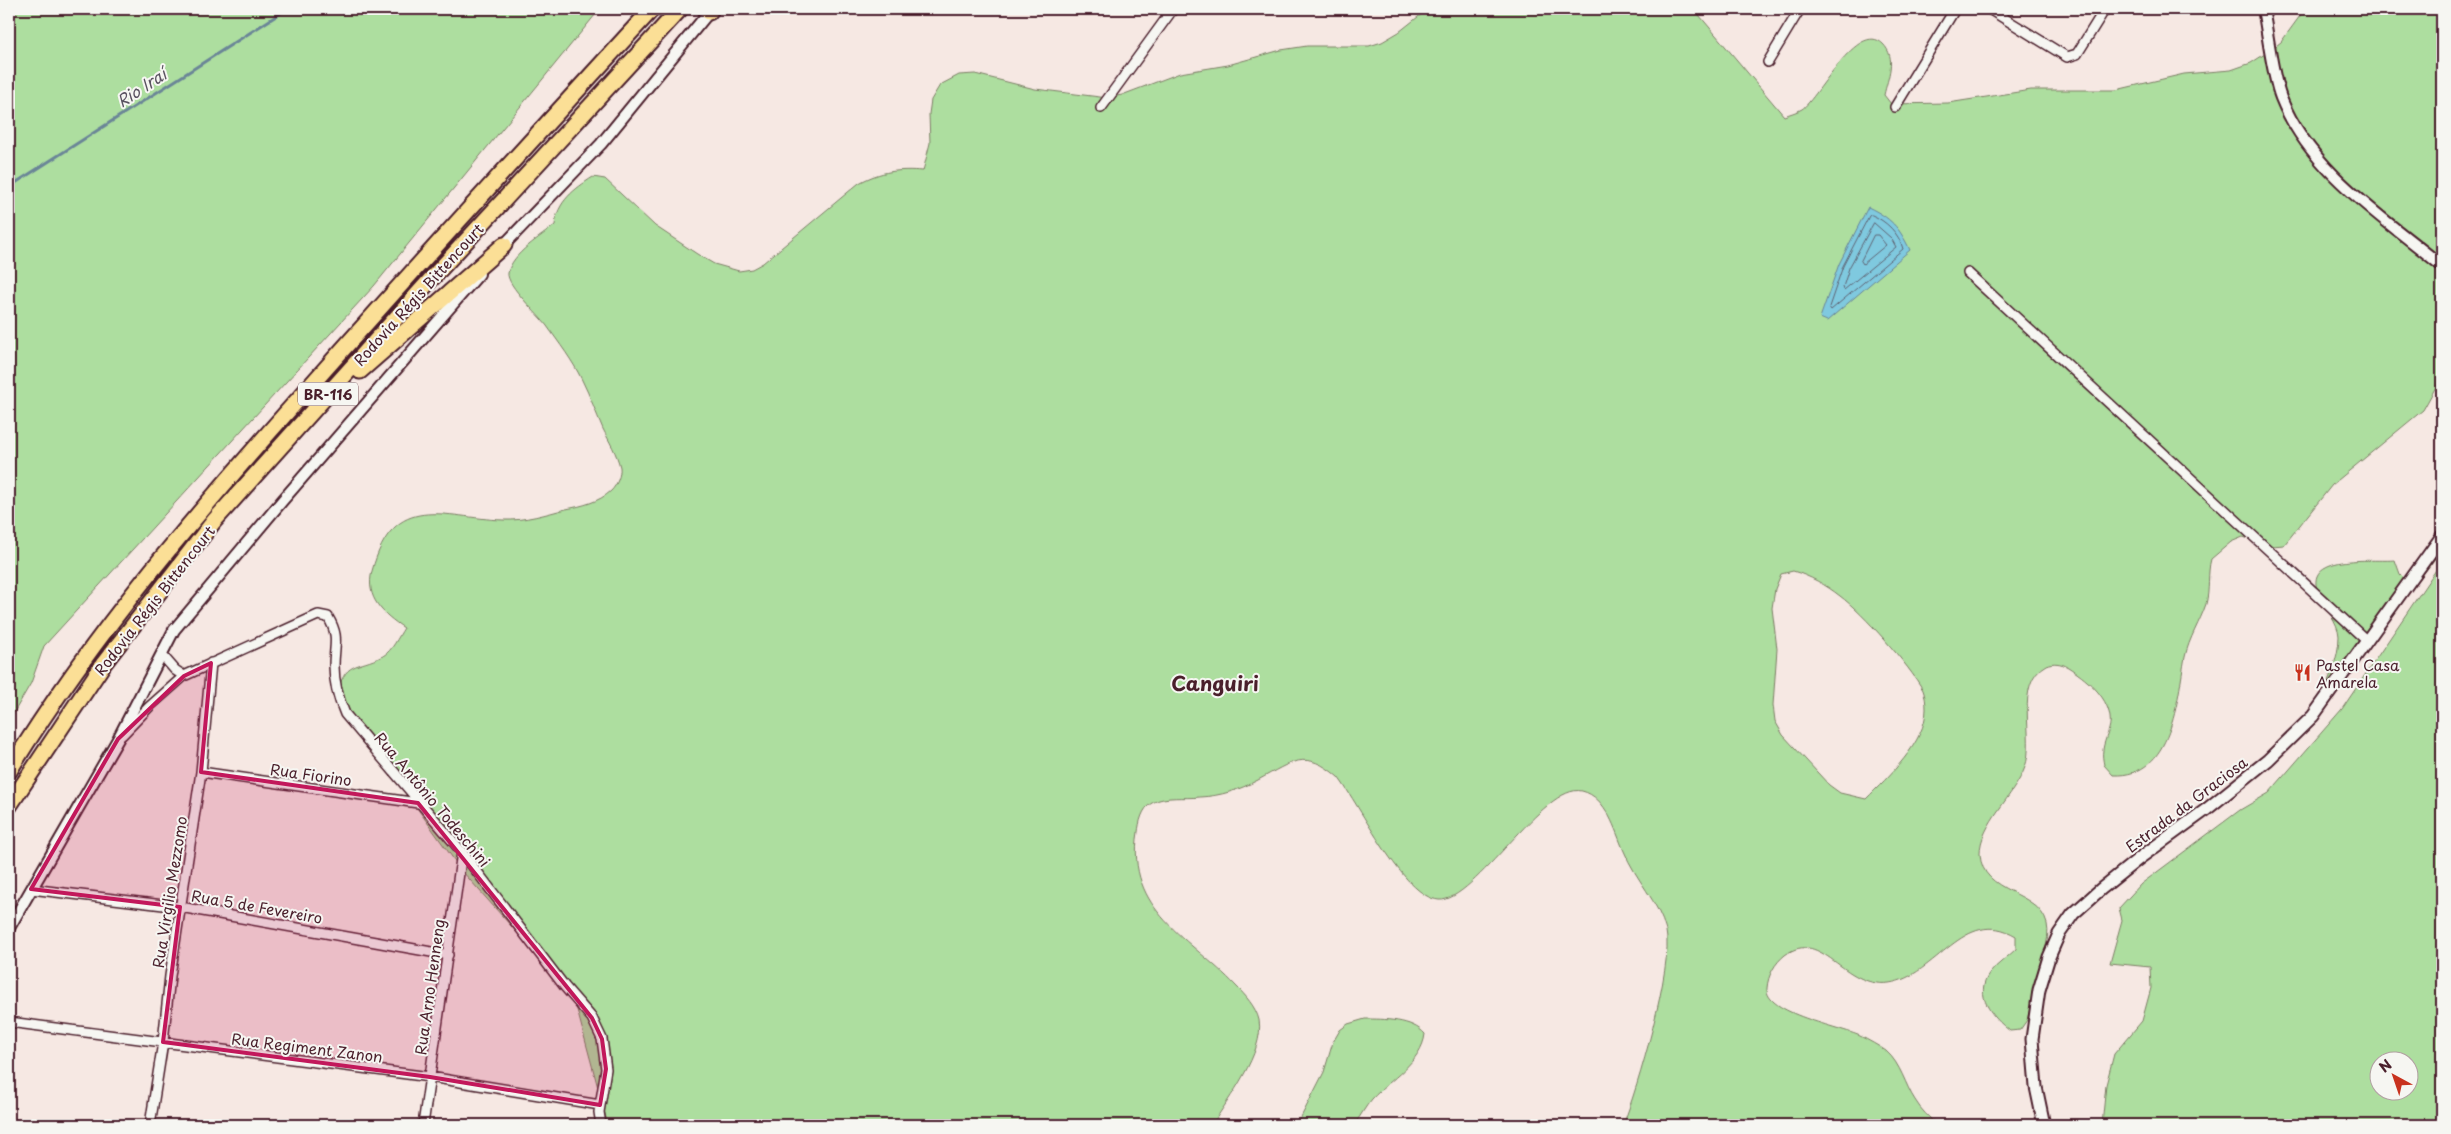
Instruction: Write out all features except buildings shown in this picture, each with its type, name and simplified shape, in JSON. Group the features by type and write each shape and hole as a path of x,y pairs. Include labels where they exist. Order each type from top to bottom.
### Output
{"highway":[{"name":"Rodovia Régis Bittencourt","path":"9,771 32,732 90,649 200,510 422,260 652,9"},
{"name":"Rodovia Régis Bittencourt","path":"9,806 82,695 143,610 214,522 680,9"},
{"path":"308,417 504,245"}],"main road":[{"name":"Estrada da Graciosa","path":"2044,1125 2036,1087 2032,1039 2039,990 2049,956 2059,934 2073,914 2102,889 2268,760 2313,716 2441,538"}],"street":[{"path":"1101,108 1173,9"},
{"path":"1768,62 1800,9"},
{"path":"1895,106 1955,9"},
{"path":"1989,9 2067,57 2077,54 2105,9"},
{"path":"2263,9 2280,96 2291,120 2308,146 2348,189 2442,266"},
{"path":"9,928 118,739 174,630 282,501 504,245 601,144 710,10"},
{"path":"1968,273 2367,641"},
{"name":"Rua Antônio Todeschini","path":"118,739 149,707 184,676 318,615 328,617 337,637 334,664 336,695 345,714 418,804 462,852 565,987 592,1018 602,1039 605,1062 600,1105 601,1125"},
{"path":"162,655 175,670 184,676"},
{"name":"Rua Virgilio Mezzomo","path":"150,1125 164,1042 170,976 201,772 211,663"},
{"name":"Rua Fiorino","path":"201,772 418,804"},
{"name":"Rua Arno Henneng","path":"423,1125 462,852"},
{"name":"Rua 5 de Fevereiro","path":"30,889 180,907 448,955"},
{"name":"Rua Regiment Zanon","path":"9,1022 430,1077 600,1105"}],"highlighted area":[{"path":"211,663 201,772 418,803 592,1018 602,1039 606,1069 600,1105 430,1077 163,1042 180,907 31,889 118,739 184,676"}],"green space":[{"path":"9,9 600,9 374,286 44,646 31,683 9,721"},
{"path":"1428,9 1694,9 1784,116 1802,109 1851,51 1862,42 1873,39 1883,44 1890,55 1891,62 1884,95 1891,104 1948,103 2031,90 2116,90 2184,74 2231,70 2251,63 2281,42 2305,9 2442,9 2442,376 2423,410 2332,485 2284,545 2272,546 2243,537 2231,542 2211,559 2206,604 2185,657 2175,714 2160,750 2148,764 2133,773 2113,775 2104,765 2103,761 2110,717 2105,701 2100,694 2081,676 2063,665 2049,664 2036,673 2030,684 2028,698 2028,755 2025,767 2014,788 1985,832 1980,854 1983,867 1990,877 2033,904 2042,913 2047,924 2048,938 2027,1020 2020,1030 2010,1031 2003,1025 1991,1012 1984,997 1985,981 1990,973 2016,949 2016,936 1998,929 1981,929 1965,936 1921,969 1906,978 1889,983 1873,982 1859,977 1822,953 1810,948 1798,948 1785,955 1775,966 1770,974 1767,988 1769,997 1790,1012 1860,1036 1886,1051 1895,1062 1917,1104 1938,1125 1623,1125 1637,1085 1660,998 1665,971 1666,931 1658,910 1629,861 1609,816 1598,800 1591,794 1582,791 1566,793 1529,822 1471,883 1454,896 1439,900 1425,895 1397,867 1338,777 1326,768 1307,760 1290,763 1251,784 1223,794 1194,798 1169,798 1157,801 1146,808 1140,820 1137,859 1142,883 1151,903 1165,921 1243,993 1258,1015 1259,1033 1251,1060 1244,1075 1212,1125 608,1125 576,1006 553,973 462,871 337,696 343,676 353,667 374,660 387,653 404,628 389,617 377,604 371,589 372,571 381,545 393,529 407,519 423,514 503,520 535,517 596,501 611,491 618,480 620,467 617,457 578,373 566,352 547,326 512,285 508,273 515,259 555,225 556,217 563,203 579,186 593,177 605,179 655,226 714,264 739,271 752,269 763,263 859,183 890,172 906,170 923,171 930,143 929,114 931,100 940,85 959,75 975,74 1035,89 1108,98 1122,95 1180,73 1228,65 1281,50 1307,46 1369,46 1382,42 1399,32","holes":["1793,571 1812,578 1829,588 1861,614 1897,654 1924,692 1926,709 1920,734 1895,770 1866,799 1840,793 1829,785 1783,735 1775,721 1773,705 1777,649 1772,608 1775,589 1781,574"]},
{"path":"2437,556 2366,649 2319,702 2335,661 2339,645 2338,631 2334,620 2319,595 2316,581 2320,572 2329,566 2342,562 2395,560 2400,574 2407,581 2413,580"},
{"path":"2442,561 2442,1125 2102,1125 2106,1085 2114,1054 2142,1021 2151,988 2150,967 2110,963 2122,920 2119,908 2141,884 2240,810 2269,793 2342,709"},
{"path":"1365,1019 1397,1021 1413,1025 1425,1034 1423,1044 1404,1070 1372,1099 1354,1125 1297,1125 1324,1072 1333,1042 1340,1030 1348,1024"}],"water":[{"path":"1868,207 1883,215 1894,224 1910,250 1827,321 1820,318 1839,264"}],"waterway":[{"name":"Rio Iraí","path":"9,187 287,9"}],"place":[{"name":"Pastel Casa Amarela","path":"2302,673"}],"district":[{"name":"Canguiri","path":"1215,683"}]}
